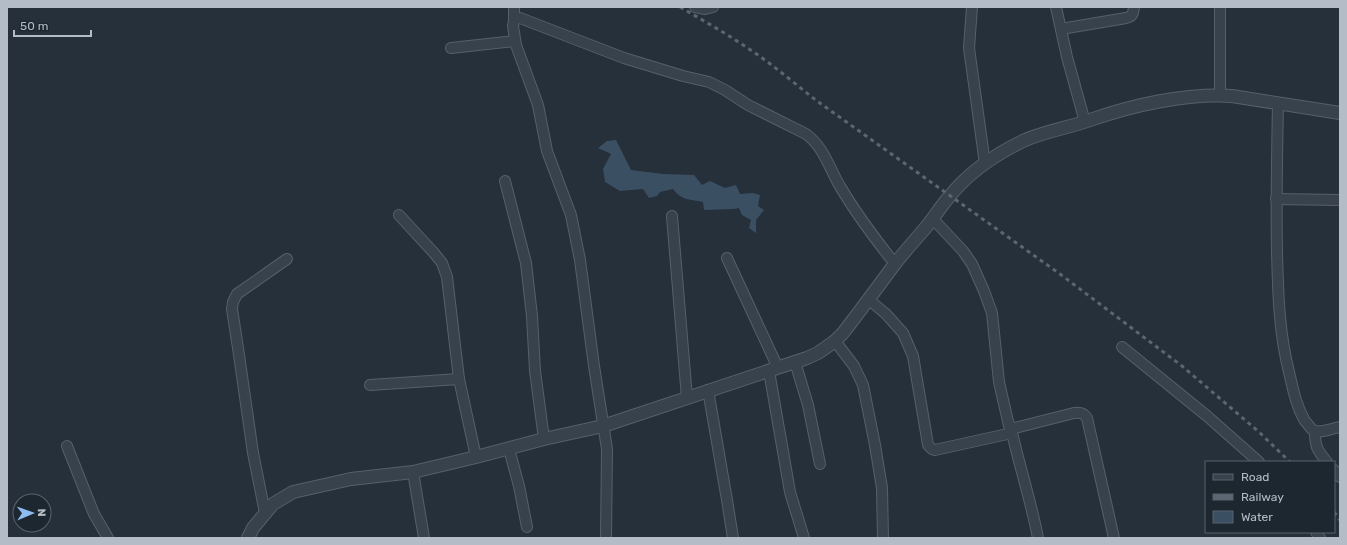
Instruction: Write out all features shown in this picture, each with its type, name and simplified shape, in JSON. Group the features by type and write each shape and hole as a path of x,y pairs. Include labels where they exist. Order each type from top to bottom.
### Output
{"street":[{"path":"514,7 513,24 516,41 538,105 547,150 574,225 584,280 594,366 607,449 606,538"},
{"path":"695,7 705,9 713,7"},
{"path":"972,7 968,48 985,164"},
{"path":"1056,7 1067,57 1085,122"},
{"path":"1061,29 1131,17 1134,14 1134,7"},
{"path":"1220,7 1220,95"},
{"path":"514,21 516,18 520,18 624,58 683,76 709,82 725,90 748,105 806,134 821,151 850,203 895,264"},
{"path":"451,48 516,41"},
{"path":"248,538 253,528 273,504 293,492 351,479 413,472 544,439 603,426 708,390 774,370 818,353 835,341 853,321 868,299 933,219 949,196 969,176 985,164 1024,141 1055,129 1085,122 1112,112 1184,98 1220,95 1340,113"},
{"path":"1278,103 1276,198 1278,282 1282,338 1285,357 1299,412 1309,427 1315,431 1322,431 1340,426"},
{"path":"505,181 526,263 532,316 535,371 544,439"},
{"path":"1276,198 1340,200"},
{"path":"399,215 442,263 447,277 459,379 476,457"},
{"path":"672,216 687,398"},
{"path":"933,219 963,250 972,264 992,313 999,382 1008,424 1012,430 1038,538"},
{"path":"727,258 774,370 790,492 804,538"},
{"path":"265,513 253,453 232,309 233,302 238,294 287,259"},
{"path":"868,299 886,314 903,333 913,356 927,438 930,447 935,450 1074,413 1084,414 1087,418 1114,538"},
{"path":"835,341 854,366 863,385 882,488 883,538"},
{"path":"1122,347 1207,416 1258,461"},
{"path":"795,362 808,405 820,464"},
{"path":"370,385 459,379"},
{"path":"708,390 733,538"},
{"path":"1315,431 1316,448 1326,461"},
{"path":"67,446 94,514 108,538"},
{"path":"509,449 519,486 527,527"},
{"path":"413,472 424,538"}],"water":[{"path":"616,140 631,170 663,174 694,175 702,185 710,181 725,188 736,185 740,194 753,193 760,195 758,206 764,210 756,220 756,233 749,228 751,220 742,215 739,208 704,210 703,202 683,198 673,189 660,192 657,196 649,198 643,189 620,191 605,182 603,169 611,154 598,148 607,141"}],"railway":[{"path":"680,7 755,53 817,101 1060,274 1182,366 1259,432 1289,461"},
{"path":"1335,513 1340,520"}]}
